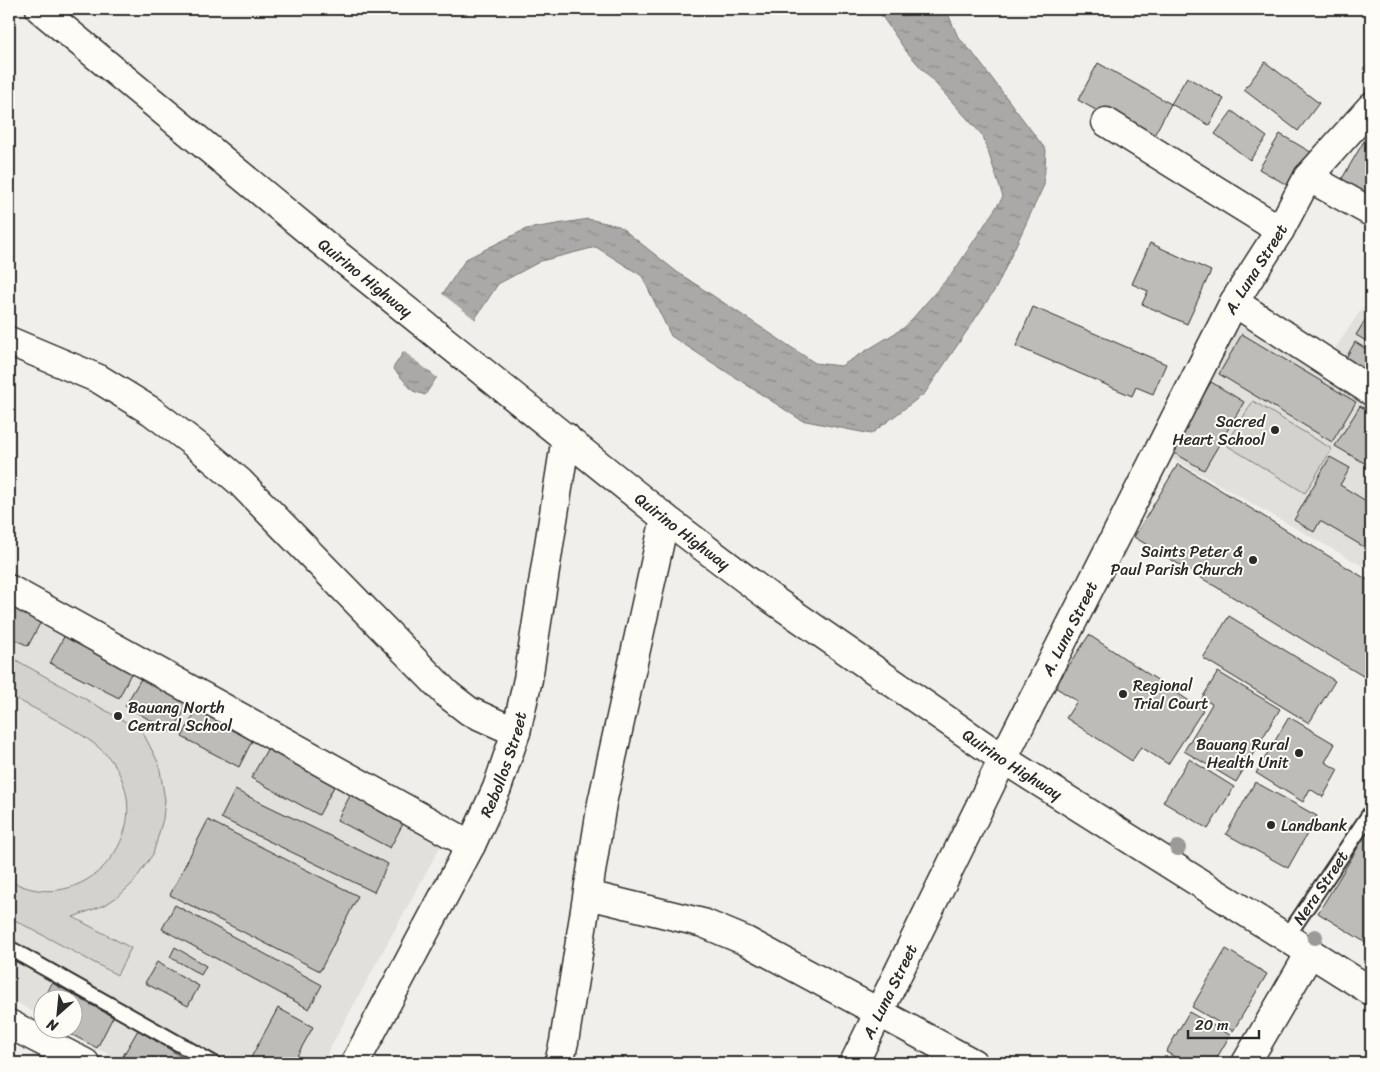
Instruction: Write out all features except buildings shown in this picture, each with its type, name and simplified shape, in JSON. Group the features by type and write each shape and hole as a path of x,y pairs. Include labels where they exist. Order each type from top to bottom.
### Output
{"main road":[{"name":"Quirino Highway","path":"40,9 395,301 665,518 772,599 1003,760 1371,991"},
{"name":"A. Luna Street","path":"854,1063 1003,760 1234,302 1280,230 1308,178 1371,107"},
{"path":"1106,122 1280,230"},
{"path":"1308,178 1371,212"},
{"path":"1234,302 1371,391"},
{"path":"9,342 99,379 151,411 200,448 240,482 447,694 470,711 516,732"},
{"name":"Rebollos Street","path":"355,1063 471,845 497,788 516,732 528,679 566,437"},
{"path":"559,1063 602,803 665,518"},
{"path":"9,589 471,845"},
{"path":"588,895 703,924 746,941 973,1063"},
{"path":"1246,1063 1310,953"},
{"path":"9,1024 85,1063"}],"lane":[{"name":"Nera Street","path":"1286,938 1371,812"},
{"path":"9,948 213,1063"}],"shaded area":[{"path":"1371,295 1371,385 1328,359"},
{"name":"Sacred Heart School","path":"1238,324 1371,405 1371,571 1165,454"},
{"path":"1253,401 1332,449 1305,493 1226,445"},
{"name":"Bauang North Central School","path":"9,597 446,836 322,1063 124,1063 82,1040 82,990 32,990 32,1011 9,998"},
{"path":"9,656 142,731 159,764 165,800 163,819 153,854 133,883 120,895 105,905 73,917 131,948 117,975 9,917 9,880 37,890 63,889 87,880 107,863 121,841 127,816 125,790 113,763 104,753 80,734 9,695"}],"water":[{"path":"877,9 946,9 958,37 972,52 1046,150 1044,185 996,288 925,393 871,434 801,420 671,336 642,276 596,247 541,261 498,284 425,395 413,391 393,368 466,259 526,229 588,219 619,226 677,272 815,363 841,366 905,327 954,271 1003,197 983,136 906,51"}],"pier":[{"path":"441,293 477,321 439,379 402,350"}],"place":[{"name":"Sacred Heart School","path":"1275,430"},
{"name":"Saints Peter & Paul Parish Church","path":"1253,560"},
{"name":"Regional Trial Court","path":"1123,694"},
{"name":"Bauang North Central School","path":"118,716"},
{"name":"Bauang Rural Health Unit","path":"1299,753"},
{"name":"Landbank","path":"1271,825"}]}
